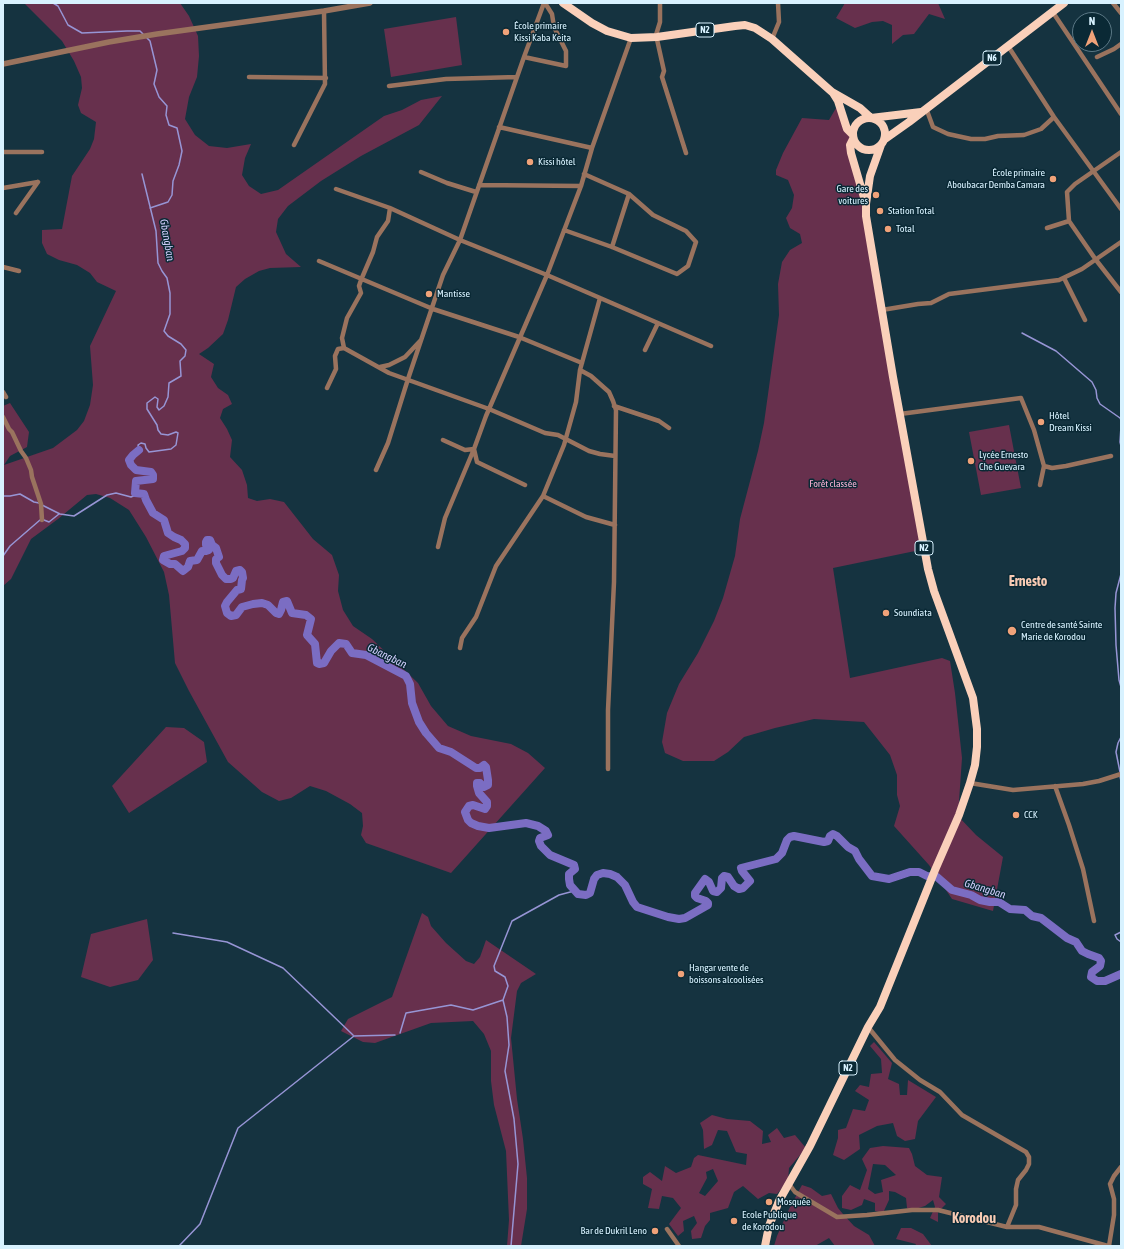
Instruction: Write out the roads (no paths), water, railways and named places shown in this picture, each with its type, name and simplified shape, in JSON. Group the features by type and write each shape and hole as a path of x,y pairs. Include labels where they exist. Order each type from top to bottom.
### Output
{"highway":[{"name":"N2","path":"564,3 592,23 607,31 631,38 745,25 755,28 772,39 832,92 860,108 871,118"},
{"name":"N6","path":"883,142 1064,3"},
{"name":"N2","path":"832,92 838,101 848,129 853,137 850,145 851,153 855,171 866,204"},
{"path":"871,118 883,125 885,134 883,142 878,148 868,150 859,147 853,137 853,130 858,122 871,118 923,110"},
{"name":"N2","path":"765,1246 769,1226 779,1201 810,1146 868,1027 880,1007 935,870 959,816 975,765 977,747 977,729 973,698 934,591 928,569 866,216 870,176 883,142"}],"street":[{"path":"3,64 119,40 324,11 369,3"},
{"path":"376,470 388,444 443,275 460,240 524,57 545,3"},
{"path":"524,57 566,66 566,51 554,27 552,14 545,3"},
{"path":"660,3 660,22 657,36 664,71 662,76 686,153"},
{"path":"772,39 779,22 778,3"},
{"path":"1113,3 1121,13"},
{"path":"294,145 326,84 324,11"},
{"path":"1052,12 1121,114"},
{"path":"438,547 445,518 519,337 547,275 581,186 592,148 631,38"},
{"path":"1097,56 1114,49 1121,44"},
{"path":"1008,46 1054,117 1121,209"},
{"path":"249,77 326,78"},
{"path":"389,86 446,79 517,77"},
{"path":"923,110 933,127 960,138 971,139 1024,135 1040,129 1054,117"},
{"path":"499,127 592,148"},
{"path":"3,152 42,152"},
{"path":"1121,152 1075,184 1067,192 1069,221 1096,260 1121,292"},
{"path":"421,172 476,192"},
{"path":"564,230 678,274 688,266 696,242 686,231 653,215 629,194 584,174"},
{"path":"3,188 38,182 16,214"},
{"path":"479,185 581,186"},
{"path":"336,189 390,208 460,240 547,275 711,346"},
{"path":"612,248 629,194"},
{"path":"344,348 342,338 347,318 361,293 359,286 361,280 373,252 377,238 388,221 390,208"},
{"path":"1047,228 1069,221"},
{"path":"882,310 931,303 949,294 1059,280 1096,260 1121,242"},
{"path":"320,261 361,280 433,309 519,337 582,363"},
{"path":"3,267 18,270"},
{"path":"1064,278 1085,320"},
{"path":"460,648 462,638 476,617 496,566 543,496 566,439 576,402 580,370 600,298"},
{"path":"645,350 658,323"},
{"path":"380,367 389,365 405,357 422,339"},
{"path":"327,388 336,369 335,356 338,349 344,348 389,373 489,409 545,433 558,435 589,451 615,456"},
{"path":"580,370 591,376 609,392 616,410 614,582 608,710 608,769"},
{"path":"900,414 1021,398 1034,430 1044,466 1040,485"},
{"path":"614,406 659,421 669,428"},
{"path":"3,417 31,470 32,478 41,504 42,520"},
{"path":"443,440 465,450 474,449"},
{"path":"474,449 477,462 525,486"},
{"path":"1044,466 1052,468 1066,466 1111,456"},
{"path":"543,496 586,517 615,525"},
{"path":"970,783 1013,790 1099,781 1119,774"},
{"path":"1055,786 1083,869 1094,921"},
{"path":"868,1027 895,1060 920,1080 940,1092 962,1115 1026,1152 1029,1157 1029,1164 1018,1180 1016,1189 1016,1205 1007,1227"},
{"path":"789,1184 795,1192 837,1217 912,1210 938,1210 1007,1227 1039,1227 1109,1246 1114,1215 1114,1199 1110,1184 1121,1167"},
{"path":"667,1229 678,1246"}],"waterway":[{"path":"53,3 58,6 68,25 82,33 140,31 143,34"},
{"path":"147,38 150,41 157,70 154,84 159,97 167,106 166,115 169,125 177,128 182,151 173,181 172,195 168,202 150,208"},
{"name":"Gbangban","path":"139,449 138,445 141,443 145,444 149,452 171,449 176,445 178,433 176,432 168,435 161,434 147,409 147,403 155,397 158,399 157,407 159,410 164,406 168,397 169,383 181,376 180,361 185,356 186,350 181,344 168,336 164,331 170,314 170,293 167,278 158,263 156,231 142,174"},
{"path":"1022,333 1056,351 1092,382 1100,404 1121,420"},
{"path":"1121,426 1121,446"},
{"name":"Gbangban","path":"139,450 129,460 131,465 136,470 151,472 153,479 136,481 135,493 144,494 153,513 164,520 168,533 185,544 185,548 182,551 164,556 163,560 170,564 175,564 183,571 188,567 190,561 197,560 202,551 209,550 206,542 207,540 210,540 212,545 216,548 219,557 216,559 216,563 222,575 226,579 231,579 236,571 240,570 242,572 243,578 241,589 237,590 225,606 227,613 231,616 236,615 242,607 262,603 268,605 279,614 283,602 287,601 292,613 306,615 311,619 307,635 315,644 317,663 324,663 331,651 339,643 346,644 352,653 366,655 406,676 410,684 412,703 419,722 439,748 451,752 476,768 480,768 484,765 486,767 488,785 484,787 480,783 477,783 477,786 479,793 487,802 487,806 485,809 473,805 469,806 465,812 468,820 478,826 489,828 526,823 538,826 546,831 548,835 540,838 539,841 541,846 550,855 574,865 575,869 569,874 569,879 570,885 578,894 586,895 590,893 594,879 597,875 603,873 610,874 617,877 625,885 637,907 668,917 679,919 685,918 708,905 706,901 695,896 695,893 705,879 709,882 713,891 717,892 721,888 722,878 724,876 728,877 734,886 739,889 743,888 750,881 741,868 776,859 782,853 787,840 790,837 794,836 824,842 828,841 830,836 833,834 855,851 872,876 889,879 910,872 919,872 927,876 937,877 952,890 971,895 980,900 999,902 1010,909 1025,910 1032,916 1041,918 1067,938 1076,942 1082,951 1099,958 1101,961 1100,966 1092,972 1091,977 1097,981 1105,981 1121,974"},
{"path":"42,505 60,514 74,516 107,495 116,493 131,497 138,494"},
{"path":"3,496 20,494 34,502 39,503"},
{"path":"44,520 49,522 59,514"},
{"path":"3,556 10,546 40,520"},
{"path":"1121,574 1116,593 1115,608 1116,645 1121,687"},
{"path":"1120,772 1116,752 1121,737"},
{"path":"1120,776 1121,781"},
{"path":"511,1246 518,1164 514,1119 505,1071 509,1045 507,1017 503,1000 508,986 505,977 495,971 494,966 512,921 559,895 574,891"},
{"path":"1121,932 1115,935 1121,942"},
{"path":"173,933 227,942 283,968 353,1035"},
{"path":"400,1033 406,1013 451,1005 473,1010 503,1000"},
{"path":"179,1246 200,1224 238,1128 354,1036 395,1035"}],"place":[{"name":"École primaire Kissi Kaba Keita","path":"506,32"},
{"name":"Kissi hôtel","path":"530,162"},
{"name":"École primaire Aboubacar Demba Camara","path":"1053,179"},
{"name":"Gare des voitures","path":"876,195"},
{"name":"Station Total","path":"880,211"},
{"name":"Total","path":"888,229"},
{"name":"Mantisse","path":"429,294"},
{"name":"Hôtel Dream Kissi","path":"1041,422"},
{"name":"Lycée Ernesto Che Guevara","path":"971,461"},
{"name":"Soundiata","path":"886,613"},
{"name":"Centre de santé Sainte Marie de Korodou","path":"1012,631"},
{"name":"CCK","path":"1016,815"},
{"name":"Hangar vente de boissons alcoolisées","path":"681,974"},
{"name":"Mosquée","path":"769,1202"},
{"name":"Ecole Publique de Korodou","path":"734,1221"},
{"name":"Bar de Dukril Leno","path":"655,1231"}],"district":[{"name":"Ernesto","path":"1028,582"},
{"name":"Korodou","path":"974,1219"}],"park label":[{"name":"Forêt classée","path":"833,484"}]}
